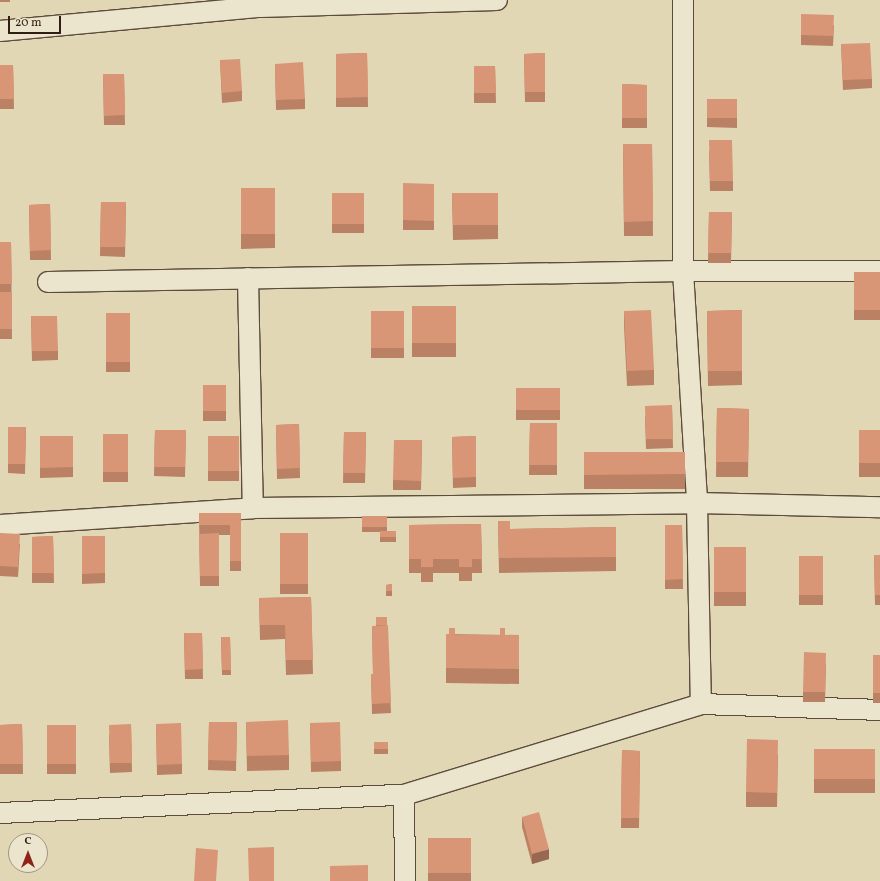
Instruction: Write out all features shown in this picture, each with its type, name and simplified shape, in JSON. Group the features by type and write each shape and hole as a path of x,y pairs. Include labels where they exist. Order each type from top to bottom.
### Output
{"street":[{"path":"0,31 260,7 497,0"},
{"path":"683,0 683,271 697,503 701,704"},
{"path":"48,282 683,271 880,271"},
{"path":"248,278 253,508"},
{"path":"0,525 253,508 697,503 880,507"},
{"path":"0,813 404,795 701,704 880,710"},
{"path":"404,795 405,881"}],"building":[{"path":"801,14 834,15 833,36 801,35"},
{"path":"870,43 872,79 843,80 841,44"},
{"path":"367,53 368,97 336,98 336,54"},
{"path":"545,53 545,92 525,92 524,54"},
{"path":"240,59 242,91 222,93 220,60"},
{"path":"303,62 305,99 276,100 275,64"},
{"path":"0,65 13,65 14,99 0,99"},
{"path":"474,66 495,66 496,93 474,93"},
{"path":"103,74 124,74 125,115 104,116"},
{"path":"622,84 647,85 647,118 622,118"},
{"path":"707,99 737,99 737,118 707,118"},
{"path":"709,140 732,140 733,181 710,181"},
{"path":"623,144 652,144 653,221 624,222"},
{"path":"403,183 434,184 434,221 403,220"},
{"path":"241,188 275,188 275,234 241,234"},
{"path":"332,193 364,193 364,224 332,224"},
{"path":"452,193 498,193 498,225 453,225"},
{"path":"101,202 126,202 125,247 100,247"},
{"path":"50,204 51,250 30,251 29,205"},
{"path":"709,212 732,212 731,253 708,253"},
{"path":"0,242 11,242 12,284 0,284"},
{"path":"854,272 880,272 880,310 854,310"},
{"path":"0,292 12,292 12,329 0,329"},
{"path":"412,306 456,306 456,343 412,343"},
{"path":"651,310 654,370 627,371 624,311"},
{"path":"742,310 742,371 708,371 707,311"},
{"path":"371,311 404,311 404,348 371,348"},
{"path":"106,313 130,313 130,362 106,362"},
{"path":"31,316 57,316 58,351 32,351"},
{"path":"203,385 226,385 226,411 203,411"},
{"path":"516,388 560,388 560,410 516,410"},
{"path":"672,405 673,439 646,439 645,406"},
{"path":"717,408 749,409 748,462 716,462"},
{"path":"530,423 557,423 557,465 529,465"},
{"path":"299,424 300,468 277,469 276,425"},
{"path":"8,427 26,427 25,464 8,464"},
{"path":"155,430 186,430 185,467 154,467"},
{"path":"859,430 880,430 880,463 859,463"},
{"path":"344,432 366,432 365,473 343,473"},
{"path":"103,434 128,434 128,472 103,472"},
{"path":"40,436 73,436 73,467 40,468"},
{"path":"208,436 239,436 239,471 208,471"},
{"path":"476,436 476,477 453,478 452,437"},
{"path":"394,440 422,440 421,481 393,480"},
{"path":"584,452 685,452 685,474 584,475"},
{"path":"199,513 241,513 241,561 230,561 230,525 199,525"},
{"path":"362,516 387,516 387,527 362,527"},
{"path":"498,521 510,521 510,529 616,527 616,557 499,558"},
{"path":"481,524 482,559 472,559 472,567 459,567 459,559 433,559 433,567 421,567 421,559 409,559 409,525"},
{"path":"665,525 682,525 683,579 665,580"},
{"path":"380,531 396,531 396,537 380,537"},
{"path":"0,533 20,534 18,567 0,566"},
{"path":"219,533 219,576 200,576 199,534"},
{"path":"280,533 308,533 308,584 280,584"},
{"path":"53,536 54,573 32,573 32,537"},
{"path":"82,536 105,536 105,573 82,574"},
{"path":"714,547 746,547 746,592 714,592"},
{"path":"874,555 880,555 880,595 875,595"},
{"path":"799,556 823,556 823,595 799,595"},
{"path":"392,584 392,591 386,591 386,585"},
{"path":"311,597 313,660 286,660 285,625 260,625 259,598"},
{"path":"376,617 387,617 387,625 376,625"},
{"path":"388,625 391,703 372,704 372,626"},
{"path":"449,628 455,628 455,635 500,635 500,628 505,628 505,635 519,635 519,669 446,668 446,634 449,634"},
{"path":"184,633 202,633 203,669 185,670"},
{"path":"221,637 230,637 231,670 222,670"},
{"path":"804,652 826,653 825,692 803,692"},
{"path":"873,655 880,655 880,693 873,693"},
{"path":"288,720 289,755 247,756 246,722"},
{"path":"209,722 237,722 236,761 208,760"},
{"path":"340,722 341,761 311,762 310,723"},
{"path":"181,723 182,764 157,765 156,724"},
{"path":"22,724 23,764 0,764 0,725"},
{"path":"131,724 132,763 110,763 109,725"},
{"path":"47,725 76,725 76,764 47,764"},
{"path":"747,739 778,740 777,793 746,792"},
{"path":"374,742 388,742 388,749 374,749"},
{"path":"814,749 875,749 875,779 814,779"},
{"path":"622,750 640,751 639,818 621,818"},
{"path":"539,812 549,849 532,854 522,817"},
{"path":"428,838 471,838 471,873 428,873"},
{"path":"274,847 274,881 249,881 248,848"},
{"path":"196,848 218,850 216,881 194,881"},
{"path":"368,865 368,881 330,881 330,866"}]}
